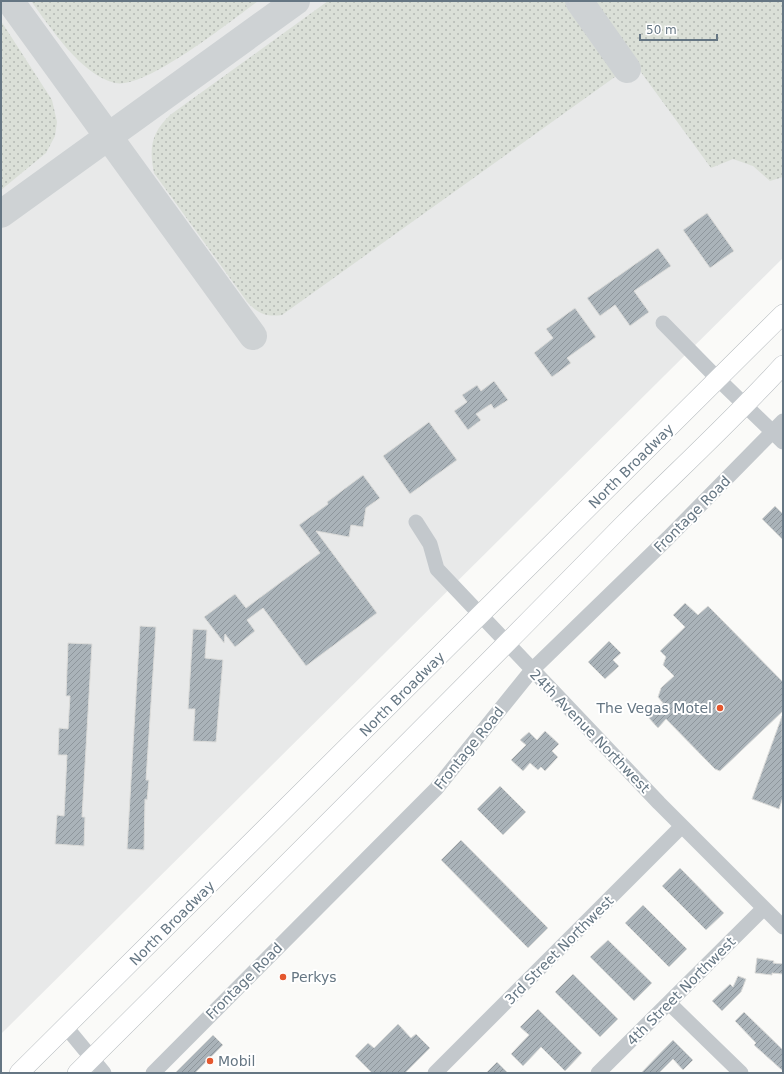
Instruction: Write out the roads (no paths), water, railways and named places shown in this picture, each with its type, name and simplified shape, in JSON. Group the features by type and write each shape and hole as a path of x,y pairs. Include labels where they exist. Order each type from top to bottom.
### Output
{"main road":[{"name":"North Broadway","path":"19,1073 783,314"},
{"path":"77,1073 507,645 626,523 745,406 783,365"}],"street":[{"path":"663,322 745,406 780,432"},
{"name":"Frontage Road","path":"153,1073 436,789 532,670 780,432"},
{"name":"24th Avenue Northwest","path":"416,522 430,544 437,569 507,645 682,826 783,927"},
{"name":"3rd Street Northwest","path":"435,1073 682,826"},
{"name":"4th Street Northwest","path":"598,1073 764,908"},
{"path":"669,1003 741,1073"},
{"path":"66,1027 104,1073"}],"place":[{"name":"The Vegas Motel","path":"720,708"},
{"name":"Perkys","path":"283,977"},
{"name":"Mobil","path":"210,1061"}]}
